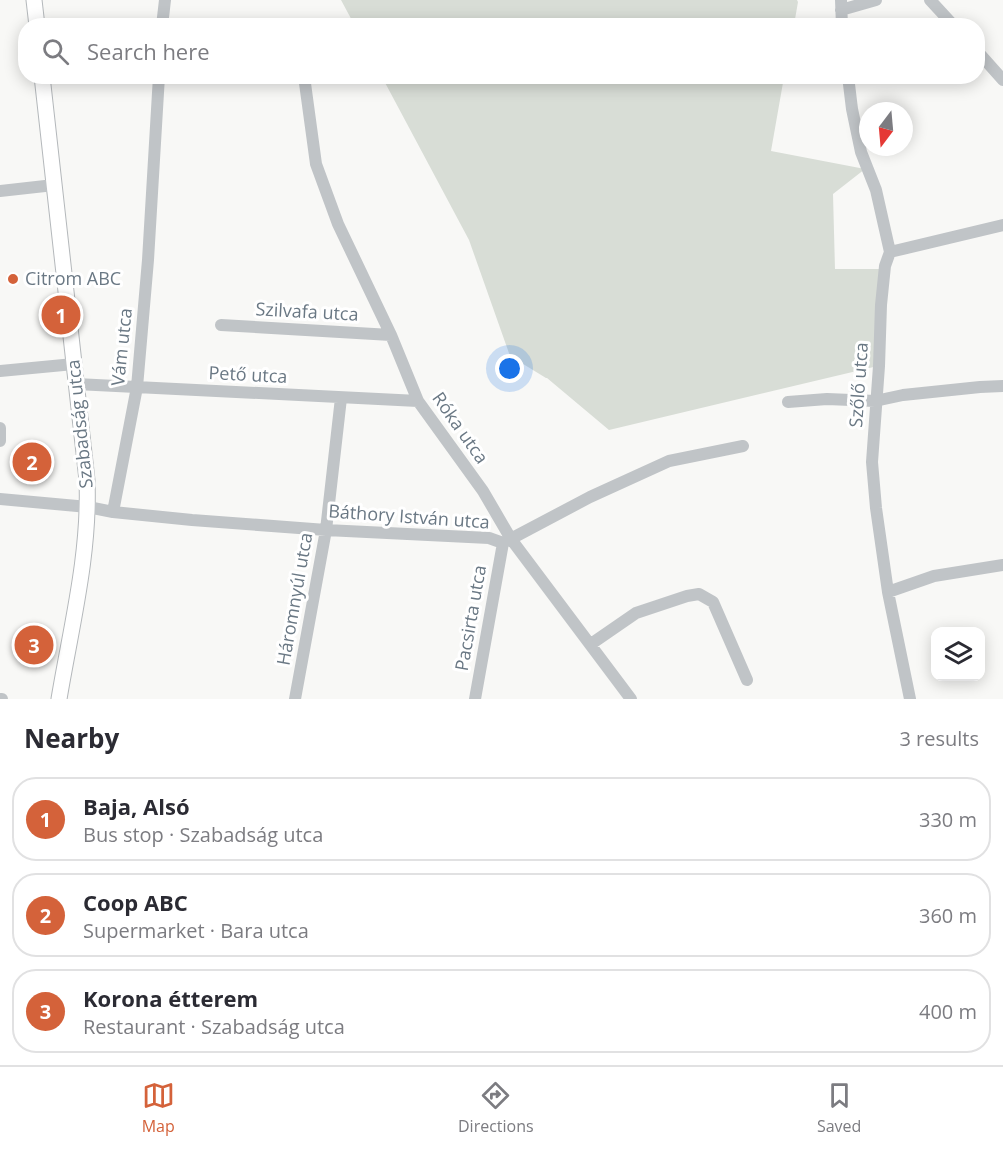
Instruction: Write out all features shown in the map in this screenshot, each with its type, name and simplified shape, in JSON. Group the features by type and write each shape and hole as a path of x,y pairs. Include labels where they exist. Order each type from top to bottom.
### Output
{"main road":[{"path":"34,0 36,18"},
{"name":"Szabadság utca","path":"43,84 87,480 88,507 85,550 59,699"}],"street":[{"path":"163,18 165,0"},
{"path":"841,5 876,0"},
{"path":"930,0 947,18"},
{"path":"985,60 1003,80"},
{"name":"Vám utca","path":"113,512 137,387 148,260 159,84"},
{"name":"Róka utca","path":"305,84 316,164 338,224 392,335 418,401 483,491 507,541 591,644 631,699"},
{"name":"Szőlő utca","path":"849,84 861,152 876,190 890,252 885,266 881,305 872,462 888,592 910,699"},
{"path":"0,191 54,185"},
{"path":"890,252 1003,225"},
{"name":"Szilvafa utca","path":"221,325 392,335"},
{"path":"0,371 74,364"},
{"name":"Pető utca","path":"76,384 418,401"},
{"path":"789,402 827,399 875,401 903,395 1003,386"},
{"name":"Háromnyúl utca","path":"295,699 326,530 341,398"},
{"path":"0,428 0,441"},
{"name":"Báthory István utca","path":"0,499 192,520 507,541 590,497 669,461 743,446"},
{"name":"Pacsirta utca","path":"476,699 507,541"},
{"path":"888,592 934,576 1003,565"},
{"path":"591,644 636,613 699,594 713,602 747,680"}],"shaded area":[{"path":"341,0 797,0 798,2 795,18 351,18"},
{"path":"386,84 783,84 771,151 865,169 833,194 835,269 880,269 882,365 609,430 547,378 510,356 469,240"}],"place":[{"name":"Citrom ABC","path":"13,279"},
{"name":"Baja, Alsó","path":"61,315"},
{"name":"Coop ABC","path":"32,462"},
{"name":"Korona étterem","path":"34,645"}]}
